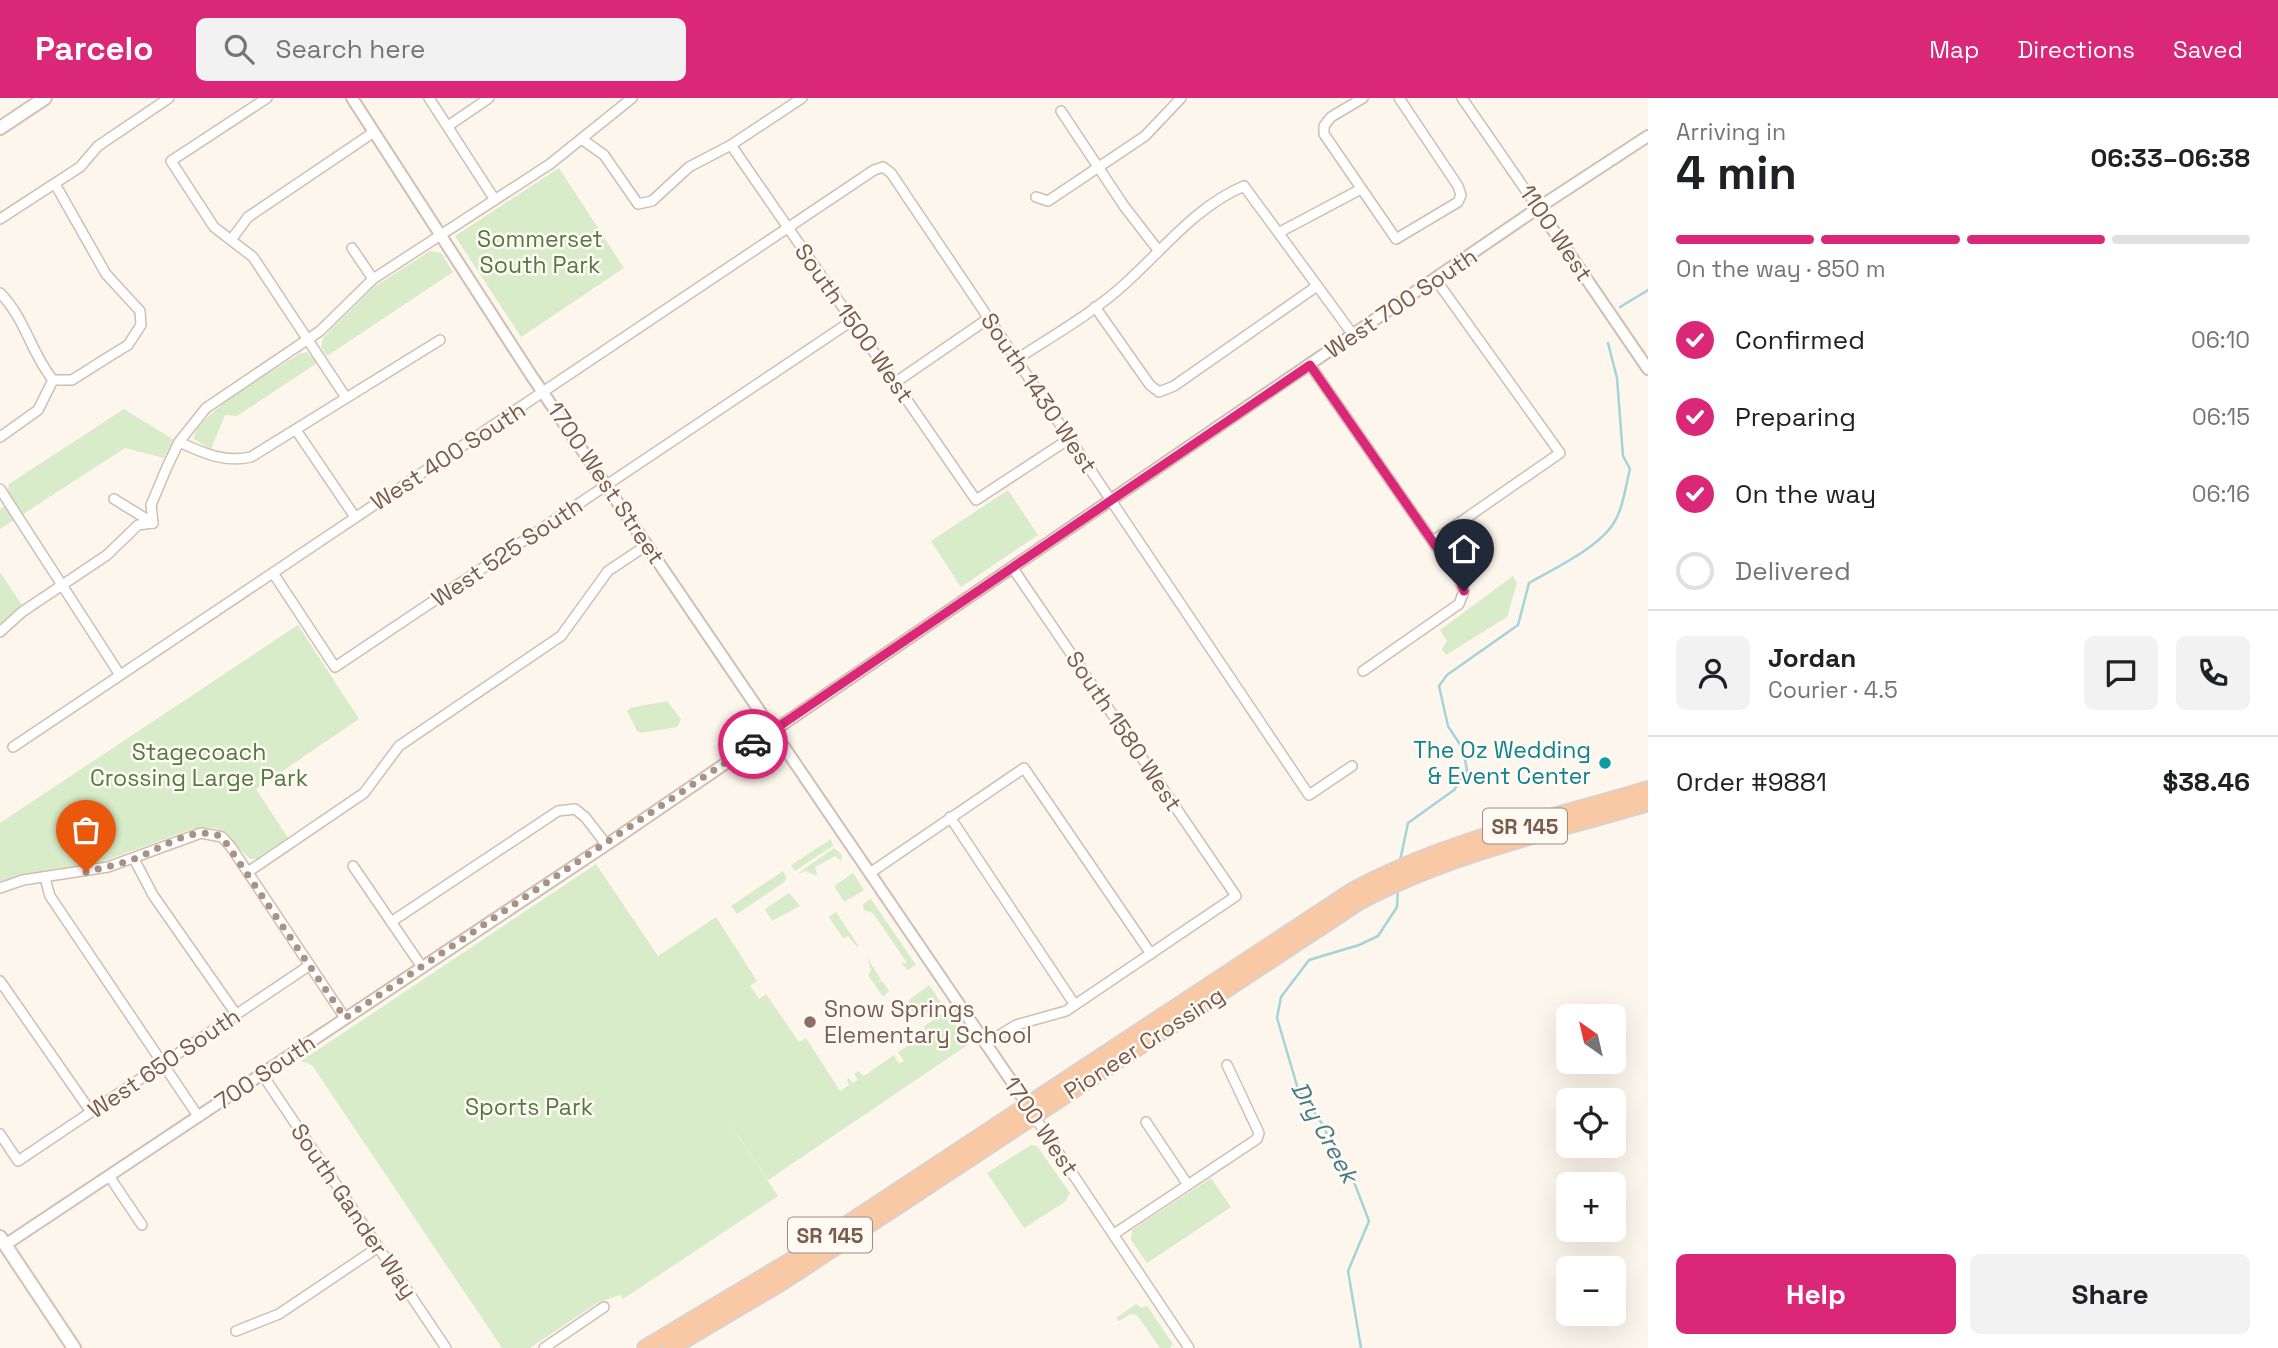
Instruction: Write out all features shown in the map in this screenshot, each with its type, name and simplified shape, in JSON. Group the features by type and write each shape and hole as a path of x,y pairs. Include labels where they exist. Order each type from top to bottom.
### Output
{"highway":[{"name":"Pioneer Crossing","path":"671,1348 784,1281 1330,904 1399,875 1450,848 1648,789"},
{"name":"Pioneer Crossing","path":"1399,875 1452,862 1648,803"},
{"name":"SR 145","path":"645,1348 776,1270 1011,1115 1031,1110"}],"main road":[{"path":"0,128 45,98"},
{"path":"2,1244 74,1348"}],"street":[{"path":"0,219 80,167 98,146 169,98"},
{"path":"267,98 171,161 214,227 253,257 345,396"},
{"path":"352,98 439,235"},
{"path":"429,98 495,200"},
{"path":"448,126 489,98"},
{"path":"153,523 151,505 179,442 206,408 331,322 373,279 583,140 632,98"},
{"path":"583,140 604,155 638,204 652,201 690,167 731,145 802,98"},
{"path":"1036,197 1048,201 1099,169 1146,136 1181,98"},
{"path":"1363,98 1331,117 1324,126 1324,134 1396,239 1458,202 1461,195 1458,186 1399,98"},
{"name":"1100 West","path":"1462,98 1648,369"},
{"path":"1061,111 1158,250"},
{"path":"231,240 248,217 374,132"},
{"name":"West 700 South","path":"773,731 1538,208 1648,136"},
{"name":"South 1500 West","path":"731,145 975,500 1069,439"},
{"name":"West 400 South","path":"13,747 883,167"},
{"name":"South 1430 West","path":"883,167 891,173 1309,795 1352,766"},
{"path":"52,380 72,380 128,345 141,324 140,312 106,274 55,184"},
{"path":"1017,359 1095,307 1127,282 1184,225 1244,186 1354,336"},
{"path":"1280,232 1361,189"},
{"name":"1700 West Street","path":"439,235 773,731"},
{"path":"352,248 373,279"},
{"path":"1433,541 1560,453 1436,280"},
{"path":"1095,307 1158,392 1174,386 1317,286"},
{"path":"0,293 23,325 39,363 52,380"},
{"path":"895,382 989,318"},
{"name":"West 525 South","path":"273,573 335,667 853,320"},
{"path":"179,442 216,458 238,460 265,450 345,396 440,340"},
{"path":"1310,365 1460,581 1465,596 1459,604 1363,671"},
{"path":"0,437 38,410 52,380"},
{"path":"296,430 355,517"},
{"path":"0,489 120,675"},
{"path":"114,499 153,523"},
{"path":"0,632 22,612 107,555 138,525 153,523"},
{"path":"248,872 364,793 386,759 399,746 561,636 608,570 647,545"},
{"name":"South 1580 West","path":"1012,567 1237,896 1151,954"},
{"name":"700 South","path":"2,1244 422,968 773,731"},
{"name":"1700 West","path":"773,731 1189,1348"},
{"path":"870,873 1024,768 1151,954 1055,1017 1016,1025 985,1044"},
{"path":"391,922 558,811 575,809 585,817 606,844"},
{"path":"950,817 1075,1005"},
{"path":"0,888 23,880 86,872 134,859 194,834 217,835 227,841 345,1018"},
{"path":"134,859 153,895 236,1014"},
{"path":"354,866 422,968"},
{"path":"45,878 50,896 198,1116"},
{"name":"West 650 South","path":"0,1134 18,1161 310,965"},
{"path":"0,981 91,1112"},
{"path":"1114,1234 1257,1139 1259,1133 1227,1065"},
{"name":"South Gander Way","path":"262,1074 446,1348"},
{"path":"1146,1122 1188,1185"},
{"path":"109,1176 142,1225"},
{"path":"236,1331 279,1314 377,1248"},
{"path":"544,1348 604,1307"}],"green space":[{"name":"Sommerset South Park","path":"559,168 624,268 521,337 455,236"},
{"path":"430,251 441,253 453,272 327,356 321,347 323,338 374,287"},
{"path":"307,352 317,363 237,416 225,415 211,449 194,439 207,418 222,405 299,354"},
{"path":"124,409 174,440 164,458 125,448 0,529 0,509 5,506 9,484"},
{"path":"1008,490 1038,535 961,587 931,541"},
{"path":"0,572 22,605 0,624"},
{"path":"1513,576 1517,583 1507,617 1446,655 1442,649 1447,641 1440,630"},
{"name":"Stagecoach Crossing Large Park","path":"298,625 359,719 256,789 288,838 257,859 251,859 222,831 192,829 98,863 18,875 0,883 0,823"},
{"path":"667,701 681,719 677,727 641,733 637,731 627,711 630,708"},
{"path":"831,839 833,846 795,871 791,865"},
{"path":"834,848 842,855 841,861 835,856 815,867 817,876 806,871 797,874"},
{"name":"Sports Park","path":"596,864 658,956 716,917 757,981 750,986 759,999 766,994 799,1042 806,1038 840,1091 849,1085 849,1078 853,1083 858,1080 854,1074 858,1071 864,1076 894,1055 899,1064 904,1061 898,1052 926,1034 924,1026 947,1011 969,1044 768,1180 720,1109 778,1196 623,1299 620,1295 597,1303 530,1348 502,1348 312,1065 301,1061"},
{"path":"783,871 787,878 783,883 737,914 731,906"},
{"path":"853,873 864,890 844,902 834,886"},
{"path":"789,893 800,906 772,921 765,909"},
{"path":"871,899 916,965 908,970 901,963 907,963 873,913 864,910 863,904"},
{"path":"836,912 857,947 848,936 843,938 829,917"},
{"path":"867,958 881,979 877,982 882,981 889,991 883,997 868,975 871,971"},
{"path":"929,985 942,1004 917,1019 908,1006 909,1000"},
{"path":"1031,1145 1037,1146 1070,1193 1065,1202 1024,1228 987,1173"},
{"path":"1211,1178 1231,1207 1147,1263 1131,1240 1132,1230"},
{"path":"1136,1304 1142,1308 1147,1306 1173,1344 1170,1348 1160,1348 1137,1315 1131,1314 1119,1321 1116,1318"}],"waterway":[{"name":"Dry Creek","path":"1620,307 1648,290"},
{"name":"Dry Creek","path":"1400,861 1408,823 1454,790 1467,770 1463,749 1448,726 1439,686 1447,675 1518,625 1529,583 1591,546 1611,527 1619,512 1630,469 1623,456 1617,378 1608,343"},
{"name":"Dry Creek","path":"1361,1348 1348,1271 1369,1221 1354,1182 1338,1159 1323,1125 1298,1089 1277,1018 1281,997 1309,960 1359,945 1378,936 1397,907 1398,889"}],"way so far":[{"path":"86,872 134,859 194,834 208,832 222,837 345,1018 753,744"}],"place":[{"name":"The Oz Wedding & Event Center","path":"1605,763"},
{"name":"Snow Springs Elementary School","path":"810,1022"}],"route":[{"path":"753,744 1310,365 1460,581 1464,591"}]}
